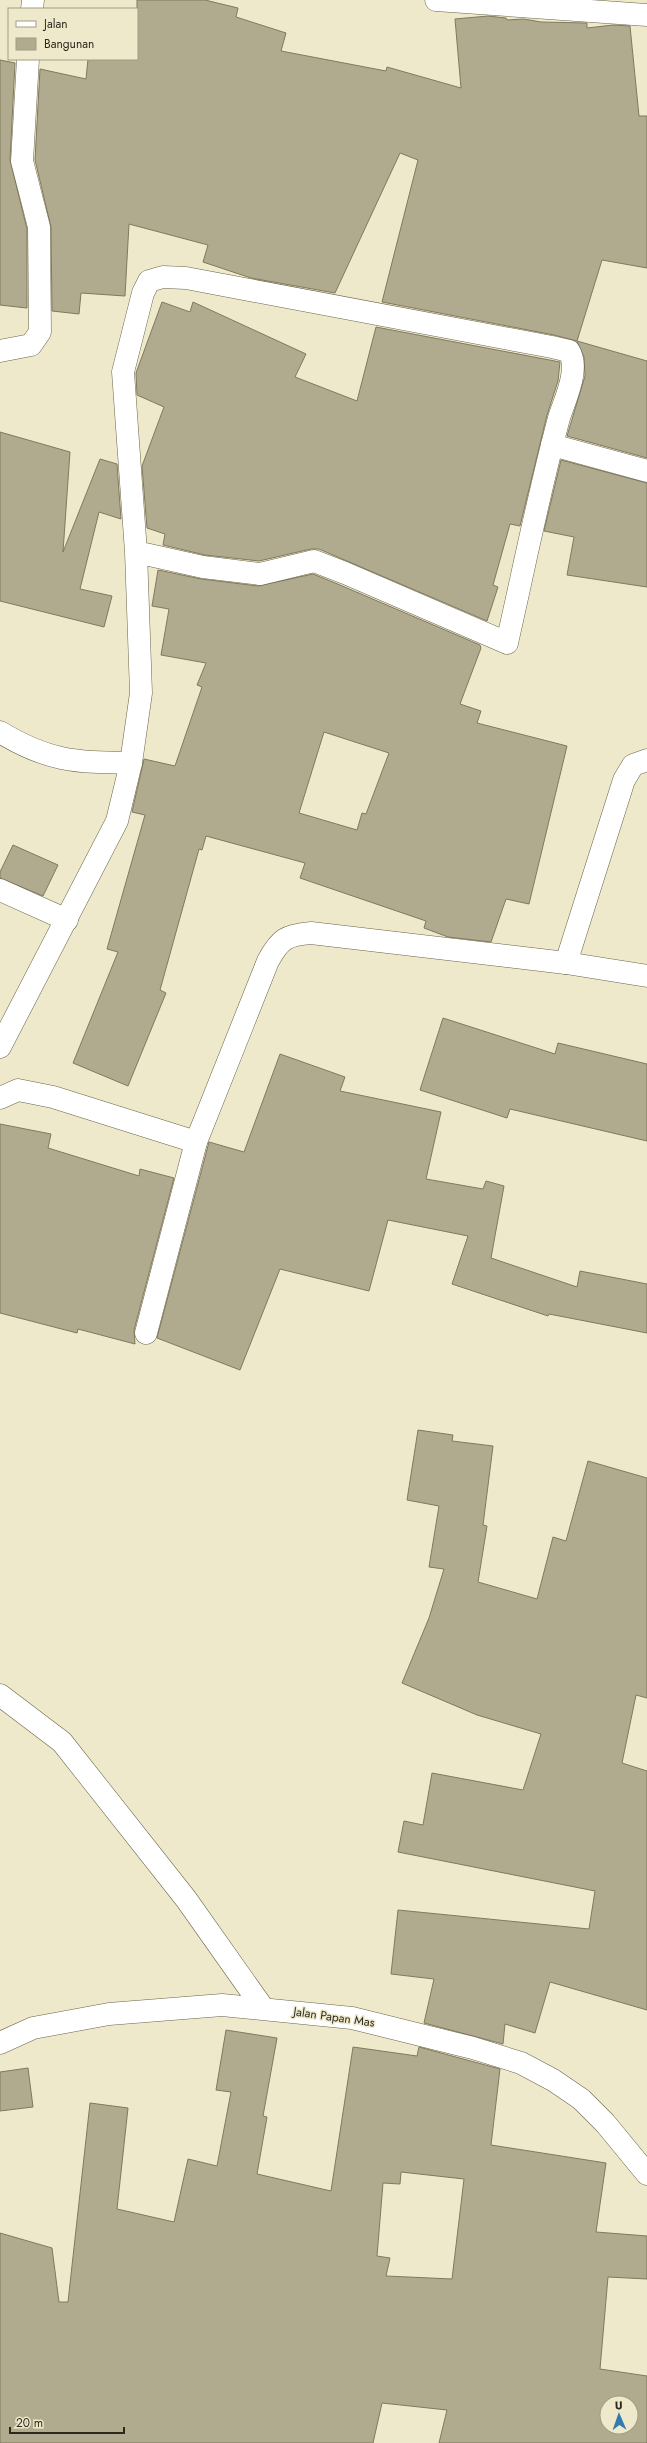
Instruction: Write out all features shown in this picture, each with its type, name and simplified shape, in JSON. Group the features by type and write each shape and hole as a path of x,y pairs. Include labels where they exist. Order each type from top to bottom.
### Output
{"street":[{"path":"436,0 647,16"},
{"path":"0,350 31,345 40,332 38,227 22,161 28,60"},
{"path":"0,1047 117,821 131,763 141,693 136,552 123,372 143,293 149,281 155,278 186,278 569,351 573,362 572,375 552,445 507,643 346,573 314,561 260,574 203,567 136,552"},
{"path":"552,445 647,471"},
{"path":"0,732 29,749 74,762 131,763"},
{"path":"566,963 624,780 633,765 647,760"},
{"path":"0,890 66,920"},
{"path":"146,1333 196,1142 268,961 276,946 290,935 311,933 566,963 647,976"},
{"path":"0,1098 18,1090 53,1097 196,1142"},
{"path":"0,1695 62,1742 186,1899 263,2008"},
{"name":"Jalan Papan Mas","path":"0,2043 33,2028 108,2014 222,2005 352,2018 473,2048 521,2063 553,2080 581,2099 606,2122 647,2174"}],"building":[{"path":"137,0 205,0 238,8 236,17 286,33 281,51 386,71 387,67 461,88 455,19 488,16 506,18 507,20 524,19 541,22 587,23 587,28 613,25 630,26 639,116 647,116 647,268 602,260 577,341 554,335 382,302 418,160 400,153 335,293 251,278 203,262 208,245 129,224 125,296 81,293 79,314 52,311 51,227 35,160 40,69 86,79 88,60 138,60"},
{"path":"0,60 15,63 10,160 27,229 27,308 0,305"},
{"path":"162,302 190,312 193,302 306,354 295,377 357,401 376,327 560,362 558,381 547,415 520,526 510,524 493,585 498,587 487,621 319,549 311,549 259,561 205,555 163,545 165,534 147,528 142,466 164,407 137,395 136,373"},
{"path":"577,341 647,361 647,458 567,436 585,376 584,357"},
{"path":"0,432 70,452 63,552 100,459 117,464 121,519 99,512 80,589 112,596 104,627 0,601"},
{"path":"561,460 647,483 647,587 567,575 574,537 544,531"},
{"path":"158,570 201,579 258,586 313,574 480,645 481,648 460,704 481,711 477,723 567,746 529,904 506,899 491,942 448,937 424,928 426,921 300,878 305,863 206,836 202,850 199,849 160,990 166,993 128,1086 73,1063 118,952 107,949 145,815 132,812 144,759 175,766 202,687 197,685 206,663 161,655 169,609 152,606","holes":["324,732 389,753 366,814 362,813 357,830 299,813"]},
{"path":"13,845 58,865 43,896 0,878 0,872"},
{"path":"443,1018 555,1054 558,1043 647,1064 647,1141 510,1109 507,1118 420,1090"},
{"path":"280,1054 345,1077 340,1091 441,1112 426,1179 483,1189 486,1181 504,1186 491,1258 577,1287 580,1271 647,1284 647,1333 549,1314 548,1316 452,1284 468,1236 388,1220 369,1291 280,1269 240,1370 157,1338 209,1142 244,1152"},
{"path":"0,1124 51,1134 48,1148 139,1176 140,1169 174,1178 134,1330 135,1344 78,1329 77,1333 0,1313"},
{"path":"418,1430 453,1435 452,1441 493,1446 483,1525 487,1526 478,1582 537,1599 553,1537 566,1541 588,1461 647,1478 647,1698 636,1695 622,1763 647,1771 647,2010 550,1982 535,2033 505,2024 503,2044 424,2023 434,1979 391,1974 398,1910 589,1929 595,1891 398,1852 404,1821 423,1825 432,1773 523,1790 541,1734 477,1715 402,1683 429,1618 444,1569 429,1567 439,1506 407,1500"},
{"path":"226,2030 277,2038 263,2116 267,2117 257,2174 331,2191 353,2047 417,2056 419,2047 500,2069 491,2145 606,2163 596,2232 647,2236 647,2279 608,2277 600,2369 647,2376 647,2443 439,2443 447,2410 382,2403 373,2443 0,2443 0,2233 52,2248 59,2302 68,2302 90,2103 128,2108 117,2209 174,2222 188,2159 217,2166 231,2092 216,2090","holes":["401,2172 464,2179 452,2279 386,2276 390,2258 377,2256 383,2183 400,2184"]},
{"path":"28,2068 33,2107 0,2111 0,2072"}]}
